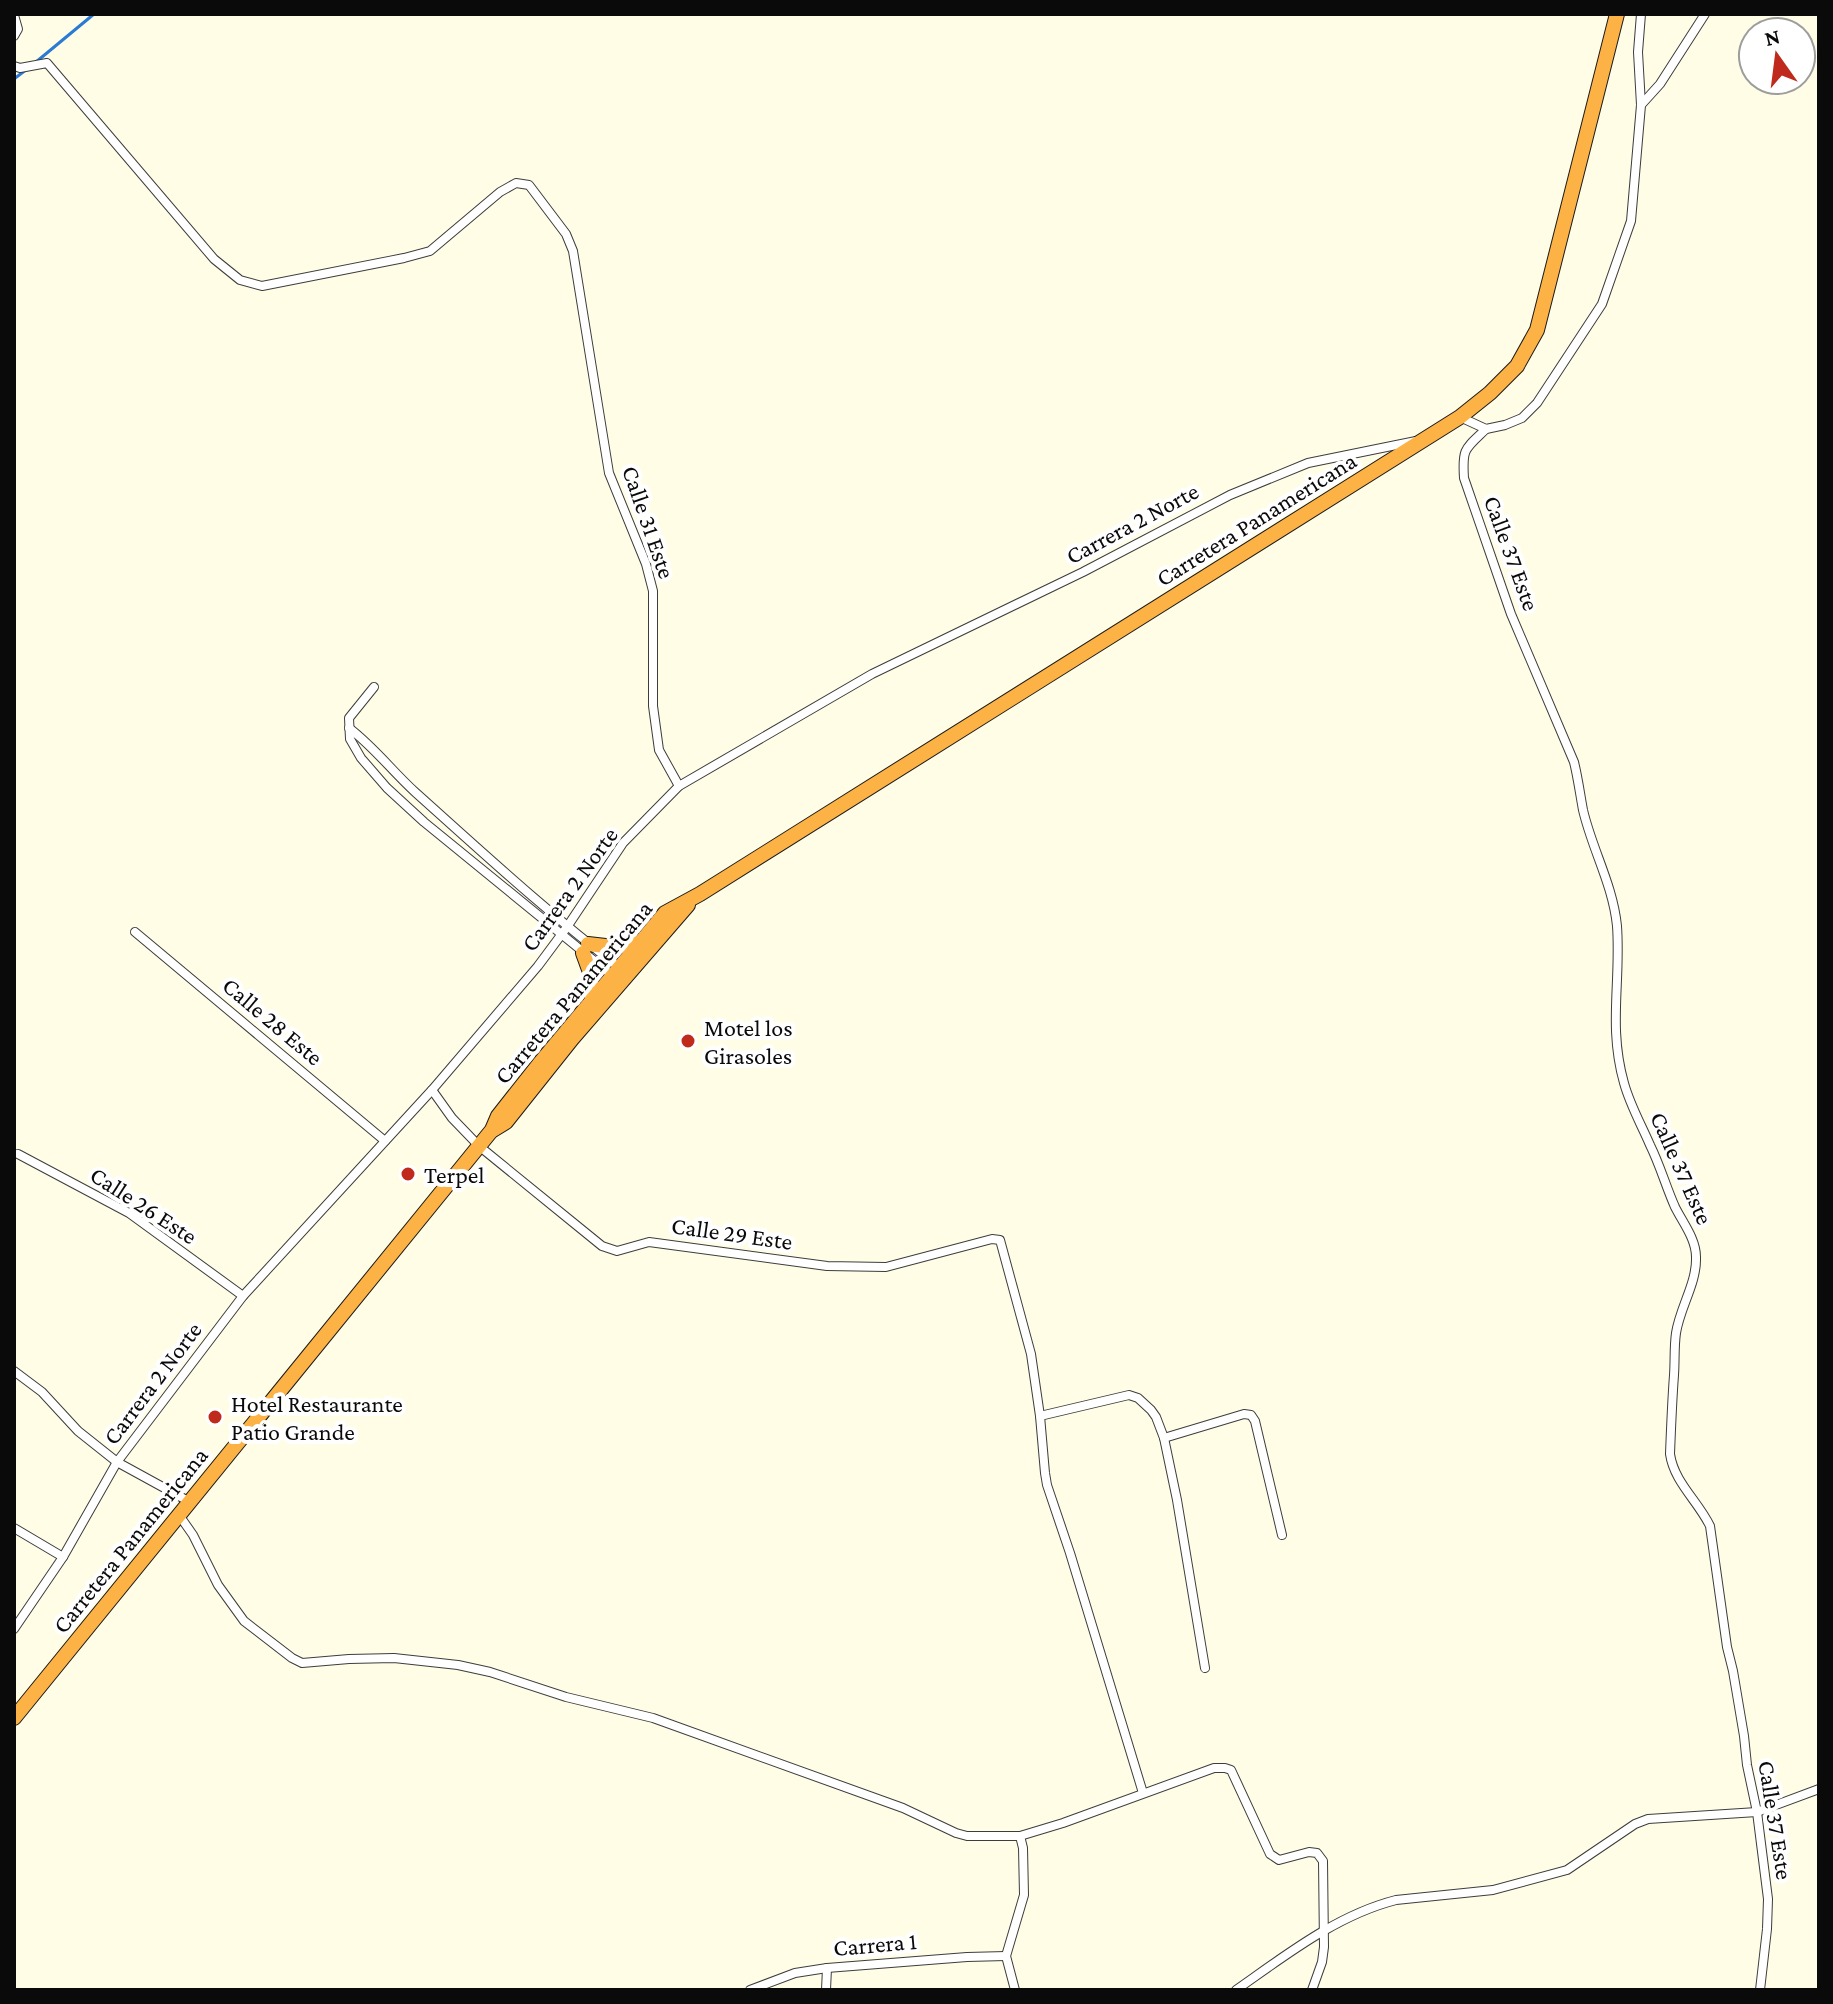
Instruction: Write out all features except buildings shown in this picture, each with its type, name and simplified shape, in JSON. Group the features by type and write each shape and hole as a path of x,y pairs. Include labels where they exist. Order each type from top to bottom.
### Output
{"highway":[{"name":"Carretera Panamericana","path":"492,1130 506,1122 620,975 639,943 665,913 700,894 1460,417 1490,393 1517,366 1537,330 1617,14"},
{"name":"Carretera Panamericana","path":"14,1718 492,1130 498,1116 592,998 620,975 700,894"},
{"path":"592,998 586,948 639,943"}],"street":[{"path":"1460,417 1486,429 1522,418 1537,403 1602,304 1631,221 1641,105 1638,52 1641,14"},
{"path":"1641,105 1660,84 1705,14"},
{"path":"14,15 18,29 14,36"},
{"name":"Calle 31 Este","path":"17,67 47,63 214,259 240,280 262,286 430,251 500,192 516,183 529,185 566,234 573,251 609,473 646,564 653,591 653,706 659,750 679,786"},
{"name":"Calle 37 Este","path":"1486,429 1463,457 1464,478 1511,614 1574,762 1584,810 1613,903 1618,948 1614,1013 1616,1052 1629,1098 1674,1205 1694,1243 1694,1279 1676,1333 1670,1454 1672,1466 1710,1526 1727,1647 1757,1812 1768,1899 1760,1990"},
{"name":"Carrera 2 Norte","path":"14,1629 63,1557 117,1462 243,1296 432,1090 538,966 623,843 679,786 872,674 1083,572 1230,495 1308,463 1425,439"},
{"path":"374,687 349,718 350,739 361,758 387,788 424,822 620,975"},
{"path":"348,728 365,740 404,782 565,931"},
{"name":"Calle 28 Este","path":"135,932 385,1141"},
{"name":"Calle 29 Este","path":"432,1090 452,1118 479,1146 602,1246 617,1251 649,1242 827,1266 886,1267 992,1239 1000,1240 1031,1354 1040,1416"},
{"name":"Calle 26 Este","path":"18,1154 129,1213 243,1296"},
{"path":"14,1371 42,1392 78,1431 117,1462 190,1502"},
{"path":"1143,1793 1047,1485 1040,1416 1129,1395 1138,1398 1156,1417 1164,1438 1183,1529 1205,1668"},
{"path":"1164,1438 1244,1414 1251,1415 1282,1535"},
{"path":"179,1515 193,1535 218,1585 244,1621 302,1663 394,1658 490,1672 566,1697 653,1718 903,1808 967,1836 1020,1836 1214,1768 1231,1770 1270,1854 1279,1860 1309,1852 1317,1853 1323,1861 1322,1962 1312,1990"},
{"path":"14,1528 63,1557"},
{"path":"1236,1990 1308,1940 1368,1909 1396,1900 1493,1890 1567,1870 1635,1824 1648,1819 1757,1812 1819,1789"},
{"path":"1015,1990 1006,1956 1024,1895 1020,1836"},
{"name":"Carrera 1","path":"750,1990 795,1973 827,1968 1006,1956"},
{"path":"826,1990 827,1968"}],"waterway":[{"path":"36,62 94,14"},
{"path":"14,79 27,69"}],"place":[{"name":"Motel los Girasoles","path":"688,1041"},
{"name":"Terpel","path":"408,1174"},
{"name":"Hotel Restaurante Patio Grande","path":"215,1417"}]}
